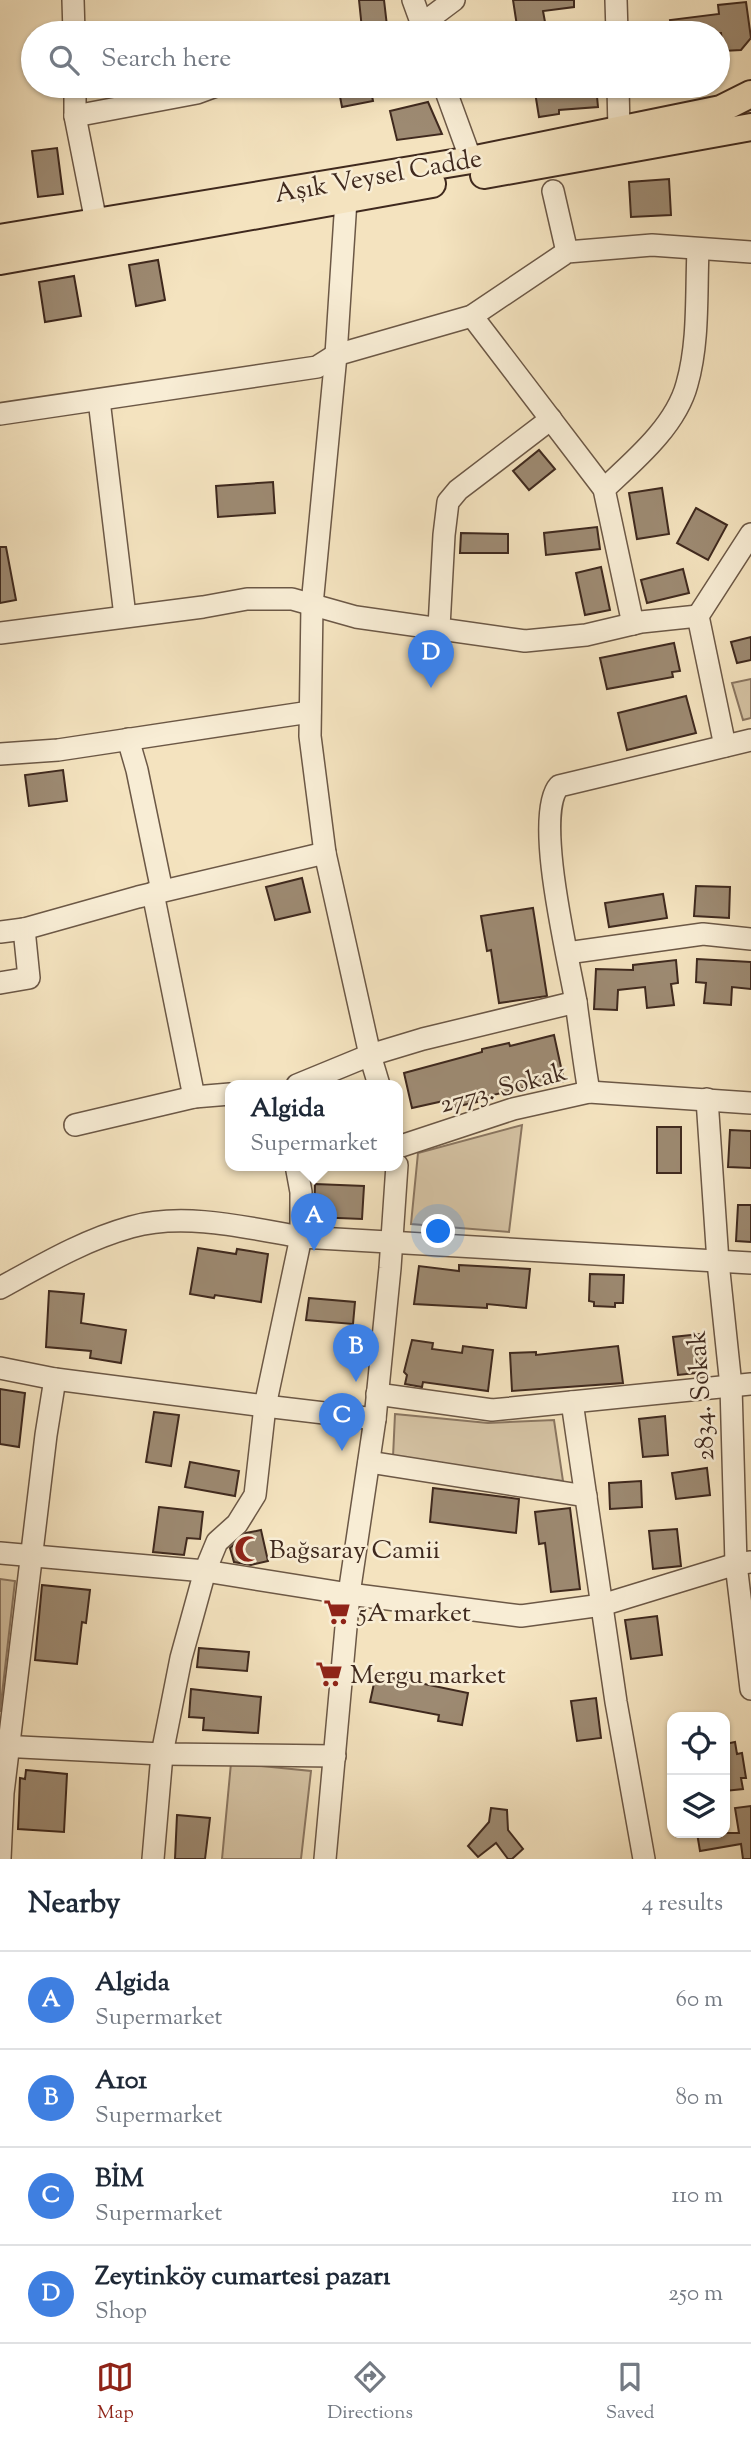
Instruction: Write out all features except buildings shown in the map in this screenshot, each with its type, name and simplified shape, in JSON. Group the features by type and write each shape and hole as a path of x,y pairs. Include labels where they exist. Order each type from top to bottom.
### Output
{"main road":[{"name":"Aşık Veysel Cadde","path":"0,238 471,160 720,109 751,94"},
{"name":"Aşık Veysel Cadde","path":"0,261 751,127"}],"street":[{"path":"73,0 74,21"},
{"path":"414,0 420,21"},
{"path":"432,21 454,0"},
{"path":"616,0 617,21"},
{"path":"75,98 75,116 96,222"},
{"path":"75,116 170,98"},
{"path":"448,98 471,160"},
{"path":"618,98 619,131"},
{"path":"553,191 567,252"},
{"path":"346,200 336,355 312,605 310,736 325,853 378,1080"},
{"path":"0,414 317,367 336,355 472,316 567,252 652,245 751,252"},
{"path":"604,489 646,450 676,410 687,385 695,334 698,250"},
{"path":"472,316 604,489 633,624"},
{"path":"99,400 125,616"},
{"path":"439,628 444,536 449,502 458,490 551,419"},
{"path":"725,746 698,615 751,534"},
{"path":"0,633 247,599 292,599 356,617 525,640 586,635 633,624 698,615"},
{"path":"0,754 58,750 310,712"},
{"path":"128,739 137,770 194,1097"},
{"path":"589,1092 554,883 550,845 554,792 559,786 751,740"},
{"path":"0,932 23,929 158,892 325,853"},
{"path":"0,983 29,978 23,929"},
{"path":"567,953 703,934 751,939"},
{"path":"309,1080 370,1055 423,1039 576,1002"},
{"name":"2773. Sokak","path":"403,1145 513,1109 589,1092 751,1103"},
{"path":"75,1125 194,1097 225,1094"},
{"name":"2834. Sokak","path":"708,1099 718,1262 741,1385 743,1563 751,1689"},
{"path":"153,1859 162,1754 181,1658 205,1570 217,1542 237,1524 255,1495 265,1406 301,1237 301,1192 297,1171"},
{"path":"325,1859 349,1594 375,1419 397,1171"},
{"path":"0,1288 89,1241 133,1226 166,1222 227,1224 301,1237 751,1263"},
{"path":"0,1368 55,1379 375,1419"},
{"path":"0,1859 4,1746 55,1379"},
{"path":"377,1394 492,1410 741,1385"},
{"path":"572,1402 616,1702 643,1859"},
{"path":"369,1462 586,1496"},
{"path":"0,1553 205,1570 349,1594 521,1615 602,1605 743,1563"},
{"path":"4,1746 162,1754 335,1756"}],"shaded area":[{"path":"751,679 751,718 743,720 732,683"},
{"path":"522,1125 509,1232 411,1224 418,1153"},
{"path":"395,1414 488,1423 554,1420 563,1481 393,1457"},
{"path":"0,1579 15,1581 0,1712"},
{"path":"231,1763 311,1771 301,1859 222,1859"}],"place":[{"name":"Zeytinköy cumartesi pazarı","path":"431,688"},
{"name":"Algida","path":"314,1251"},
{"name":"A101","path":"356,1382"},
{"name":"BİM","path":"342,1451"},
{"name":"Bağsaray Camii","path":"248,1549"},
{"name":"5A market","path":"337,1612"},
{"name":"Mergu market","path":"329,1674"}]}
